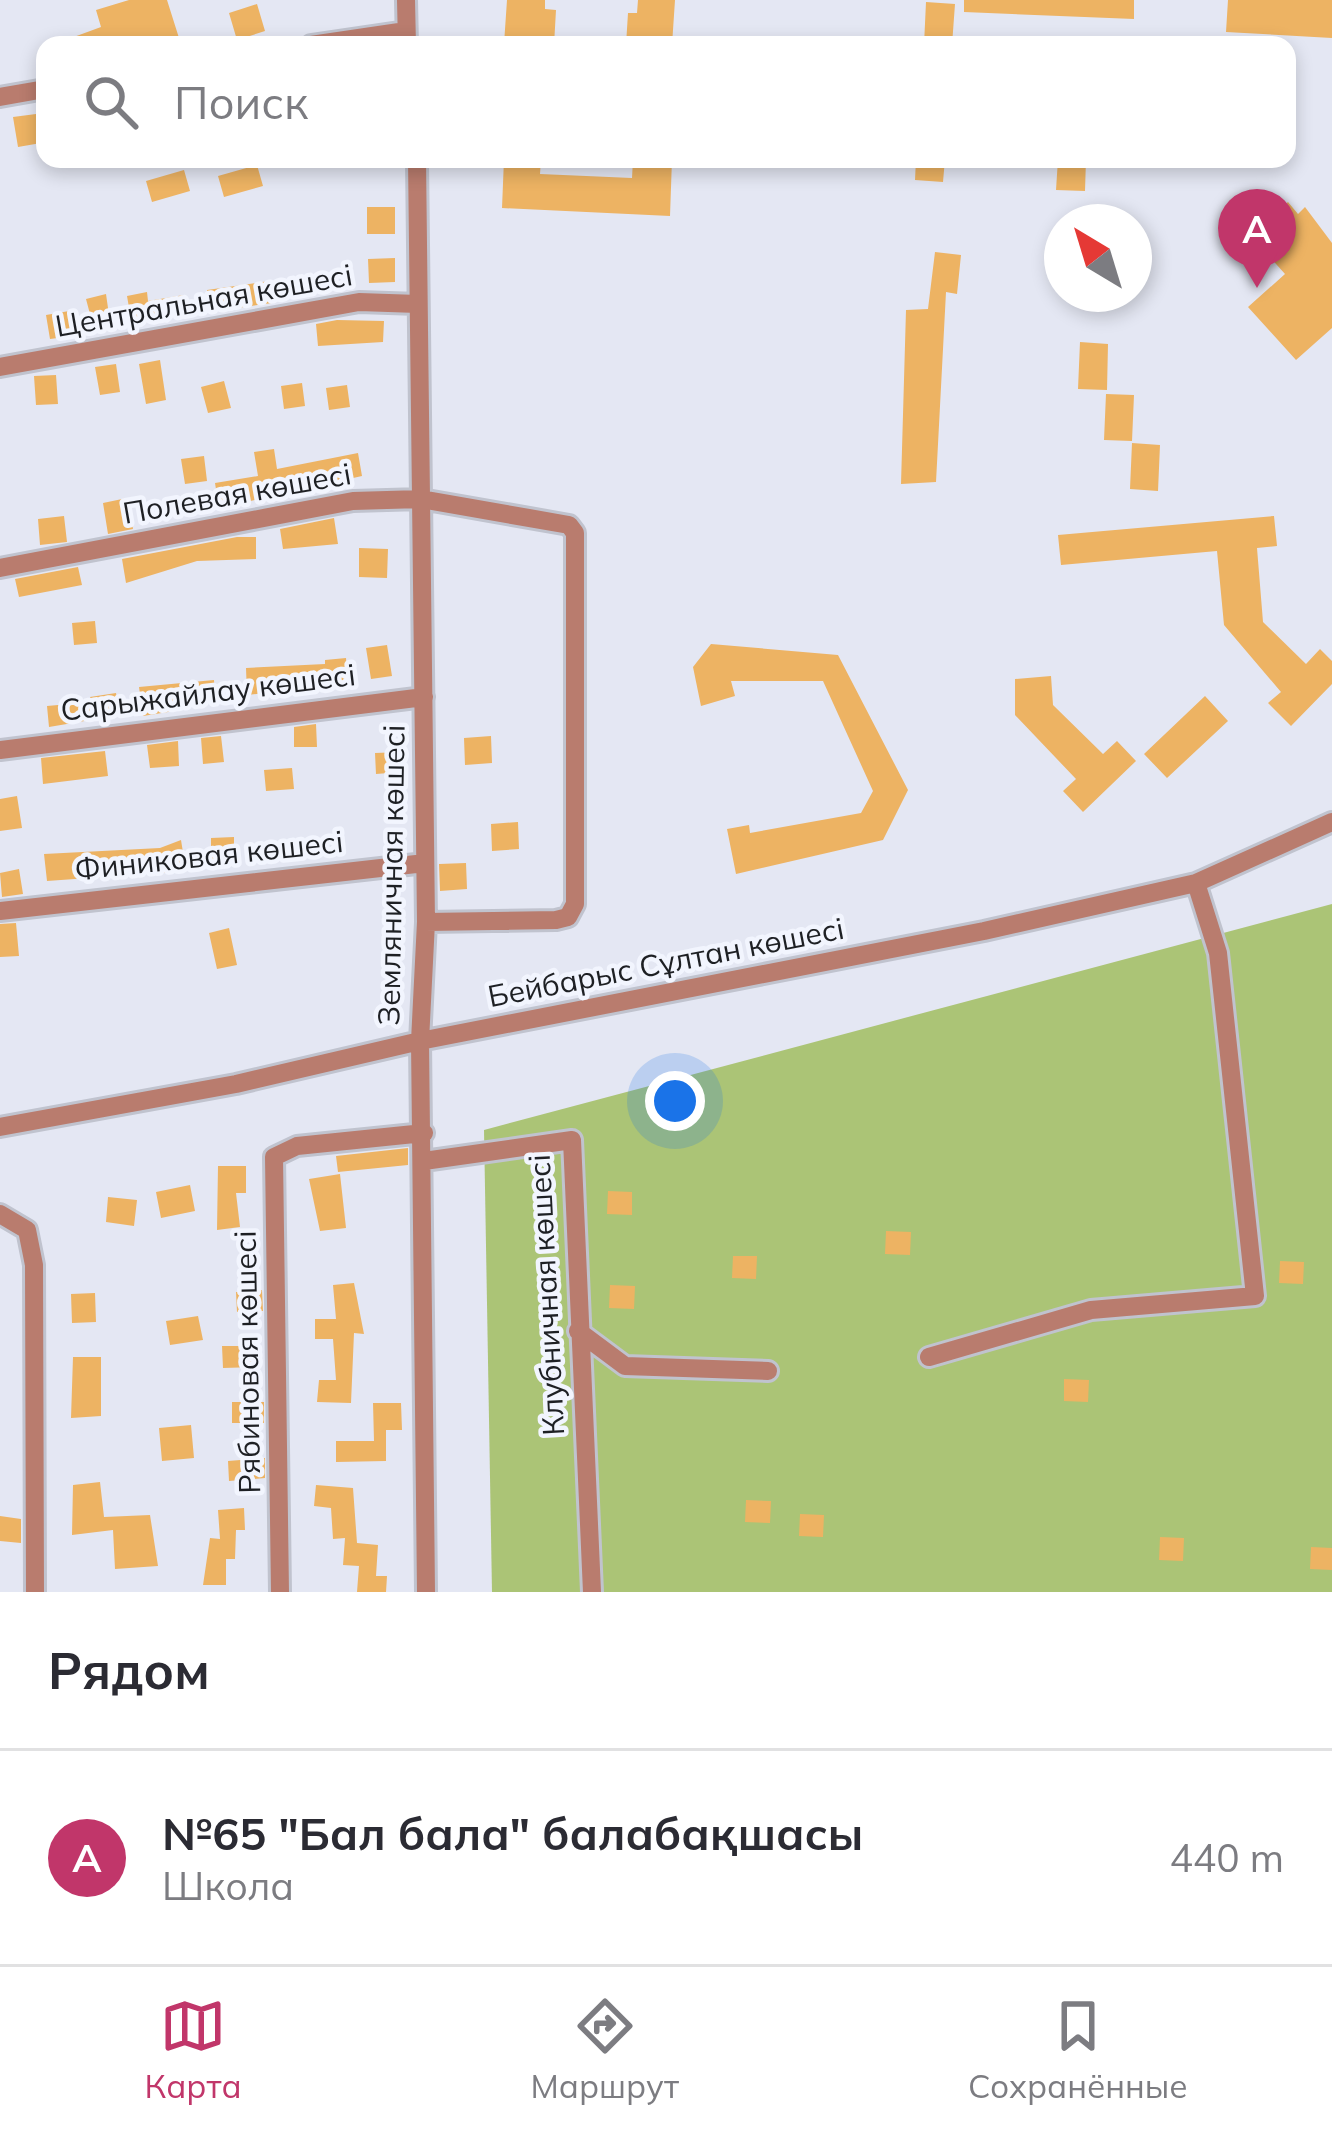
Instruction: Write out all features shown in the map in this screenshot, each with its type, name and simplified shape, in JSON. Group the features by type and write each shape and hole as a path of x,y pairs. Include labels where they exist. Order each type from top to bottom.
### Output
{"street":[{"path":"406,0 406,36"},
{"path":"0,97 36,91"},
{"name":"Земляничная көшесі","path":"417,168 426,922 420,1041 426,1592"},
{"name":"Центральная көшесі","path":"0,367 359,302 418,304"},
{"name":"Полевая көшесі","path":"0,568 353,501 421,499 556,520 575,532 575,904 568,916 556,920 426,922"},
{"name":"Сарыжайлау көшесі","path":"0,750 424,697"},
{"name":"Бейбарыс Сұлтан көшесі","path":"0,1127 236,1084 420,1041 961,936 1196,883 1332,822"},
{"name":"Финиковая көшесі","path":"0,911 425,863"},
{"path":"929,1357 1091,1310 1255,1296 1218,953 1196,883"},
{"name":"Рябиновая көшесі","path":"280,1592 274,1156 297,1146 424,1133"},
{"name":"Клубничная көшесі","path":"424,1161 572,1140 592,1592"},
{"path":"0,1214 27,1229 34,1265 35,1592"},
{"path":"578,1330 625,1366 767,1371"}],"green space":[{"path":"1332,904 1332,1592 492,1592 484,1130"}],"building":[{"path":"129,0 167,0 178,36 76,36 101,27 96,10"},
{"path":"507,0 545,0 545,9 556,10 555,36 505,36"},
{"path":"638,0 675,0 673,36 627,36 628,13 637,13"},
{"path":"964,0 1134,0 1134,19 964,12"},
{"path":"1228,0 1332,0 1332,38 1226,32"},
{"path":"926,2 955,4 953,36 924,36"},
{"path":"257,4 265,31 236,36 229,13"},
{"path":"36,114 36,144 18,147 13,117"},
{"path":"258,168 263,186 224,197 218,176"},
{"path":"504,168 632,178 633,168 672,168 670,216 502,208"},
{"path":"916,168 944,168 943,182 915,180"},
{"path":"1057,168 1086,168 1085,191 1056,190"},
{"path":"184,170 190,191 152,202 146,181"},
{"path":"1288,202 1298,214 1305,207 1332,243 1332,328 1296,360 1248,307 1285,274 1260,246 1266,241 1256,230"},
{"path":"367,207 395,207 395,234 367,234"},
{"path":"935,252 961,255 957,294 946,292 936,482 901,484 906,310 928,309"},
{"path":"395,258 395,282 369,283 368,259"},
{"path":"269,281 272,303 209,312 207,290"},
{"path":"147,292 148,301 184,295 188,314 132,325 127,296"},
{"path":"106,294 111,329 95,333 86,299"},
{"path":"69,311 73,336 50,339 46,315"},
{"path":"384,321 383,342 318,346 316,324"},
{"path":"1080,342 1108,344 1107,390 1078,389"},
{"path":"160,360 166,400 146,404 139,364"},
{"path":"116,364 120,392 100,395 95,367"},
{"path":"56,375 58,404 36,405 34,376"},
{"path":"224,381 231,408 208,413 201,387"},
{"path":"302,383 305,406 284,409 281,386"},
{"path":"347,385 350,407 329,410 326,388"},
{"path":"1106,394 1134,395 1132,441 1104,440"},
{"path":"1132,443 1160,445 1158,491 1130,489"},
{"path":"274,449 277,469 358,453 362,476 219,508 215,483 258,476 254,452"},
{"path":"204,456 207,481 185,484 181,459"},
{"path":"127,498 133,529 108,534 103,503"},
{"path":"64,516 67,542 40,545 38,519"},
{"path":"1274,516 1277,546 1257,548 1263,622 1306,664 1320,649 1332,661 1332,684 1291,726 1268,703 1281,692 1224,625 1217,551 1061,565 1058,535"},
{"path":"334,518 338,544 283,549 280,529"},
{"path":"256,537 256,559 197,561 126,583 122,559"},
{"path":"359,548 388,549 387,578 359,577"},
{"path":"78,567 82,585 19,597 15,579"},
{"path":"95,621 97,643 74,645 72,623"},
{"path":"711,644 838,655 908,790 883,840 736,874 727,829 749,825 750,833 861,813 873,791 823,681 731,681 735,696 701,706 693,667"},
{"path":"387,645 392,676 371,679 366,648"},
{"path":"346,658 348,685 247,695 246,668 325,664 325,660"},
{"path":"1051,676 1053,705 1103,754 1117,741 1136,761 1083,812 1063,791 1076,779 1015,715 1015,679"},
{"path":"214,680 215,703 173,706 174,711 143,716 139,687"},
{"path":"116,693 120,715 49,727 47,706 91,702 90,697"},
{"path":"1205,696 1228,721 1167,778 1144,754"},
{"path":"316,724 317,747 294,747 294,727"},
{"path":"221,736 224,762 203,764 201,738"},
{"path":"491,736 492,763 465,765 464,738"},
{"path":"178,741 179,766 150,768 147,745"},
{"path":"105,751 108,776 43,784 41,758"},
{"path":"401,752 402,772 376,774 375,753"},
{"path":"292,768 294,789 266,791 264,770"},
{"path":"17,796 22,828 0,831 0,799"},
{"path":"518,822 519,849 492,851 491,824"},
{"path":"234,837 234,862 211,862 211,838"},
{"path":"181,840 186,871 47,881 44,854 160,848"},
{"path":"466,863 467,889 440,891 439,864"},
{"path":"19,869 23,894 2,897 0,873"},
{"path":"16,923 19,956 0,957 0,924"},
{"path":"229,928 237,965 217,969 209,933"},
{"path":"408,1148 408,1165 338,1172 336,1156"},
{"path":"218,1166 246,1166 246,1193 236,1193 240,1227 217,1230"},
{"path":"340,1174 346,1228 320,1231 309,1179"},
{"path":"190,1185 195,1211 161,1218 156,1192"},
{"path":"608,1191 632,1192 632,1215 607,1214"},
{"path":"108,1197 137,1200 134,1226 106,1222"},
{"path":"886,1231 911,1232 910,1255 885,1254"},
{"path":"733,1256 757,1256 756,1279 732,1278"},
{"path":"1280,1261 1304,1262 1303,1284 1279,1283"},
{"path":"354,1283 364,1334 354,1333 351,1403 317,1402 319,1380 336,1380 333,1339 315,1339 315,1319 336,1319 333,1285"},
{"path":"610,1285 635,1286 634,1309 609,1308"},
{"path":"262,1290 263,1311 237,1312 236,1292"},
{"path":"95,1293 96,1322 72,1323 71,1294"},
{"path":"198,1316 203,1340 170,1345 166,1321"},
{"path":"222,1346 259,1346 259,1367 223,1368"},
{"path":"73,1357 101,1357 101,1416 71,1418"},
{"path":"1064,1379 1089,1380 1088,1402 1064,1401"},
{"path":"232,1402 264,1402 264,1423 232,1423"},
{"path":"373,1403 401,1403 402,1430 386,1430 386,1461 336,1462 336,1441 374,1441"},
{"path":"191,1425 194,1458 162,1461 159,1428"},
{"path":"265,1458 265,1478 229,1481 228,1461"},
{"path":"100,1482 104,1517 150,1515 158,1566 115,1569 113,1530 72,1535 73,1485"},
{"path":"316,1485 353,1488 357,1543 378,1545 376,1576 387,1576 386,1592 357,1592 359,1566 343,1565 345,1538 333,1539 331,1508 314,1506"},
{"path":"746,1500 771,1501 770,1523 745,1522"},
{"path":"244,1508 245,1530 236,1530 235,1559 226,1559 226,1585 203,1585 210,1538 220,1539 218,1510"},
{"path":"800,1514 824,1515 823,1537 799,1536"},
{"path":"0,1516 21,1519 21,1543 0,1541"},
{"path":"1160,1537 1184,1538 1183,1561 1159,1560"},
{"path":"1311,1547 1332,1548 1332,1570 1310,1569"}],"place":[{"name":"№65 \"Бал бала\" балабақшасы","path":"1257,288"}]}
